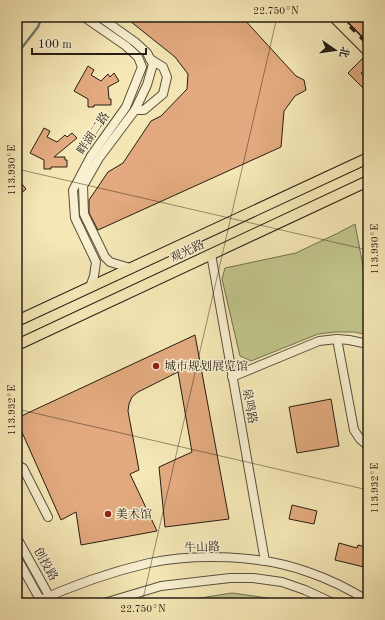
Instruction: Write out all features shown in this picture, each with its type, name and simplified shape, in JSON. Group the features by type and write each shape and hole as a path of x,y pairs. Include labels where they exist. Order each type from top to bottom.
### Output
{"main road":[{"path":"334,17 368,51"},
{"name":"观光路","path":"17,321 368,158"},
{"name":"观光路","path":"17,345 368,180"}],"street":[{"name":"畔湖二路","path":"84,17 99,20 135,42 147,52 152,64 147,85 135,110 99,158 83,186 84,214 105,257 110,262 130,268"},
{"name":"畔湖二路","path":"90,287 94,276 96,262 74,218 73,190 91,156 126,107 142,66 138,57 99,20"},
{"path":"135,110 144,110 164,94 167,77 163,67 150,59"},
{"name":"泉鸣路","path":"211,254 265,561"},
{"path":"232,377 319,341 337,339 368,344"},
{"path":"337,339 354,430 360,439 368,446"},
{"path":"17,465 23,468 48,517"},
{"name":"创投路","path":"17,538 51,600"},
{"name":"牛山路","path":"39,602 51,600 108,574 150,563 186,558 214,557 280,563 308,571 332,581 368,601"},
{"name":"创投路","path":"17,558 39,602"},
{"path":"104,603 160,586 230,578 254,578 282,582 305,590 333,603"}],"green space":[{"path":"355,224 368,292 368,335 354,332 318,334 251,361 240,356 222,279 225,268 296,253"},
{"path":"232,593 283,600 291,603 168,603"}],"building":[{"path":"125,17 242,17 296,76 304,80 306,90 295,96 284,111 281,147 98,230 89,213 89,200 108,172 123,163 151,121 161,116 187,89 188,74 175,57"},
{"path":"343,17 368,17 368,42"},
{"path":"365,56 368,57 368,66 361,73 368,81 368,93 348,73"},
{"path":"88,66 94,70 91,75 101,81 108,74 110,77 114,73 119,81 108,87 111,105 94,105 94,107 88,107 88,99 74,91"},
{"path":"44,128 50,131 47,137 57,142 65,135 67,137 72,133 77,138 54,157 65,157 65,160 67,160 67,167 51,167 51,169 44,169 44,160 30,153"},
{"path":"22,184 26,189 17,197 17,188"},
{"path":"195,335 229,519 165,527 159,467 192,452 178,372 138,392 132,397 128,411 139,470 130,474 157,531 81,545 76,512 61,520 17,418"},
{"path":"331,399 339,446 297,453 289,407"},
{"path":"292,505 317,511 314,524 289,519"},
{"path":"339,543 357,548 358,545 365,547 364,550 368,550 368,568 335,560"}],"waterway":[{"path":"17,54 38,27 42,17"}],"railway":[{"path":"340,17 368,45"},
{"path":"359,17 368,26"}],"place":[{"name":"城市规划展览馆","path":"156,366"},
{"name":"美术馆","path":"108,514"}]}
